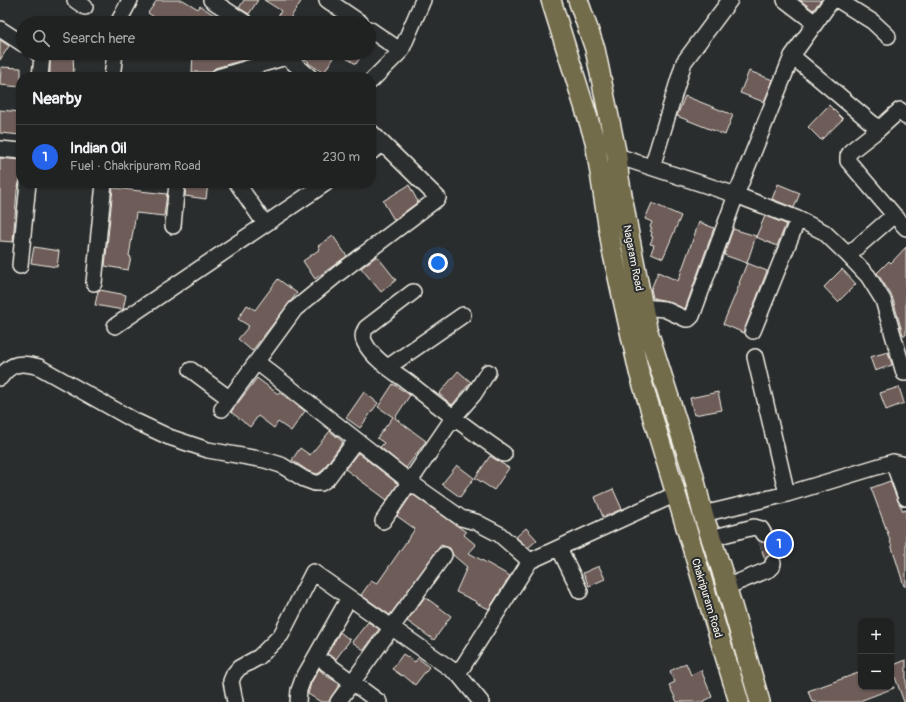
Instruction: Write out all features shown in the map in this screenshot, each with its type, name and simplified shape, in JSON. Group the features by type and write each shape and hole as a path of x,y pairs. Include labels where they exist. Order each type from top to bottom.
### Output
{"main road":[{"name":"Nagaram Road","path":"551,0 595,141 612,250 639,372 676,494"},
{"name":"Nagaram Road","path":"578,0 595,49 617,156 619,178 647,328 693,473 703,514"},
{"name":"Chakripuram Road","path":"676,494 738,702"},
{"name":"Chakripuram Road","path":"703,514 760,702"}],"street":[{"path":"122,16 130,0"},
{"path":"211,0 235,16"},
{"path":"326,0 350,16"},
{"path":"376,76 402,51 423,0"},
{"path":"652,167 684,62 730,0"},
{"path":"785,0 815,23"},
{"path":"643,307 664,309 686,319 689,319 692,316 736,195 792,56 832,0"},
{"path":"838,0 873,22 888,36"},
{"path":"0,29 16,39"},
{"path":"376,34 402,51"},
{"path":"792,56 879,129"},
{"path":"40,72 42,60"},
{"path":"113,72 114,60"},
{"path":"233,72 269,60"},
{"path":"290,60 304,72"},
{"path":"904,110 851,151 848,156 848,161 906,228"},
{"path":"191,370 226,404 295,308 338,273 438,198 377,148"},
{"path":"0,149 16,151"},
{"path":"617,156 736,195 798,219 824,232 868,276 883,300 905,375"},
{"path":"20,266 28,188"},
{"path":"94,283 104,188"},
{"path":"173,226 177,188"},
{"path":"241,188 265,224"},
{"path":"115,326 319,188"},
{"path":"848,255 894,215"},
{"path":"753,331 798,219"},
{"path":"413,292 366,328 363,334 365,343 373,354 388,367 453,418 504,454"},
{"path":"388,367 463,315"},
{"path":"756,358 787,494"},
{"path":"257,362 410,482 461,518 476,522 499,534 530,561"},
{"path":"0,378 12,366 28,364 40,367 137,422 169,437 208,450 265,460 281,465 304,480 315,483 321,483 327,479 356,440"},
{"path":"382,521 453,418 474,394 488,372"},
{"path":"703,514 787,494 900,464 906,498"},
{"path":"458,674 530,561 676,494"},
{"path":"711,538 754,527 761,529 764,534"},
{"path":"559,548 580,591"},
{"path":"338,702 444,555"},
{"path":"726,587 770,569 773,563"},
{"path":"235,702 231,681 234,674 240,668 259,657 281,635 313,572 458,674 481,702"},
{"path":"298,702 302,679 349,598"},
{"path":"326,663 379,702"}],"building":[{"path":"157,0 183,0 198,9 200,6 216,16 152,16 148,13"},
{"path":"244,0 258,0 249,14 239,8"},
{"path":"264,0 302,0 292,16 278,16 281,11"},
{"path":"800,0 821,0 813,10"},
{"path":"0,40 9,46 0,60"},
{"path":"50,60 73,60 74,72 50,72"},
{"path":"193,60 243,60 215,68 211,72 192,72"},
{"path":"306,60 332,60 325,72 308,63 309,62"},
{"path":"349,60 359,60 356,64"},
{"path":"1,67 21,68 21,72 16,72 16,87 0,85"},
{"path":"749,71 773,80 764,102 740,93"},
{"path":"685,96 733,115 725,135 677,116"},
{"path":"829,105 843,119 821,140 808,127"},
{"path":"0,110 16,112 16,135 0,133"},
{"path":"0,158 16,160 16,188 18,188 13,242 0,241"},
{"path":"778,184 800,193 794,208 772,199"},
{"path":"409,185 418,202 394,220 383,201"},
{"path":"113,188 167,194 164,216 136,213 128,270 105,266"},
{"path":"186,188 207,188 206,199 185,196"},
{"path":"652,203 681,216 663,258 651,253 654,245 650,244 653,237 651,236 652,232 650,231 652,228 650,227 652,222 645,219"},
{"path":"765,216 786,224 777,246 756,237"},
{"path":"699,222 714,228 685,309 667,301 653,298 651,289 658,272 678,281"},
{"path":"733,229 756,236 747,263 724,255"},
{"path":"333,236 347,256 315,279 303,261 320,249 318,246"},
{"path":"34,247 59,251 57,267 31,263"},
{"path":"906,247 906,335 903,335 892,296 877,273 889,261 891,263"},
{"path":"377,256 396,280 381,292 361,268"},
{"path":"747,263 767,271 744,333 723,324"},
{"path":"842,269 856,284 838,302 824,287"},
{"path":"278,279 297,293 252,351 238,339 249,326 238,319 247,305 255,310"},
{"path":"100,290 126,295 123,310 95,305 98,291"},
{"path":"888,352 892,365 875,371 870,357"},
{"path":"458,371 471,382 452,405 439,394"},
{"path":"257,378 278,394 279,392 305,411 291,431 278,422 274,428 258,416 250,427 231,412"},
{"path":"393,384 410,395 395,418 426,441 406,468 380,447 384,443 377,438 393,417 378,407"},
{"path":"899,387 904,403 886,410 880,393"},
{"path":"364,392 378,403 360,428 346,418"},
{"path":"718,392 722,410 694,415 690,398"},
{"path":"330,431 343,442 321,472 317,474 308,471 292,460 300,448 310,455"},
{"path":"358,453 398,484 387,500 345,469"},
{"path":"490,456 509,468 494,490 475,478"},
{"path":"457,465 474,478 460,497 442,484"},
{"path":"890,481 903,511 906,510 906,586 904,586 887,531 871,488"},
{"path":"613,489 622,509 603,517 595,497"},
{"path":"412,494 466,532 464,535 476,545 469,553 510,576 489,609 456,592 467,567 453,555 450,548 441,545 390,615 361,595 371,581 377,584 415,529 397,516"},
{"path":"526,528 537,540 528,548 516,537"},
{"path":"772,537 777,555 770,554 765,560 759,541 764,543 768,542"},
{"path":"599,566 605,579 589,586 583,573"},
{"path":"425,597 451,616 434,640 407,621"},
{"path":"368,622 379,629 364,650 352,642"},
{"path":"340,632 350,640 336,659 327,654"},
{"path":"403,654 415,662 418,658 429,667 415,685 403,675 402,676 392,669"},
{"path":"906,660 906,702 904,702 894,674 894,665"},
{"path":"686,663 691,675 701,670 712,697 702,702 677,702 669,685 675,682 670,671"},
{"path":"319,669 325,675 340,684 329,702 321,702 308,694 311,683"},
{"path":"858,673 858,690 889,690 857,702 812,702 808,691"}],"tunnel":[{"path":"764,534 773,563"}],"place":[{"name":"Indian Oil","path":"779,544"}]}
